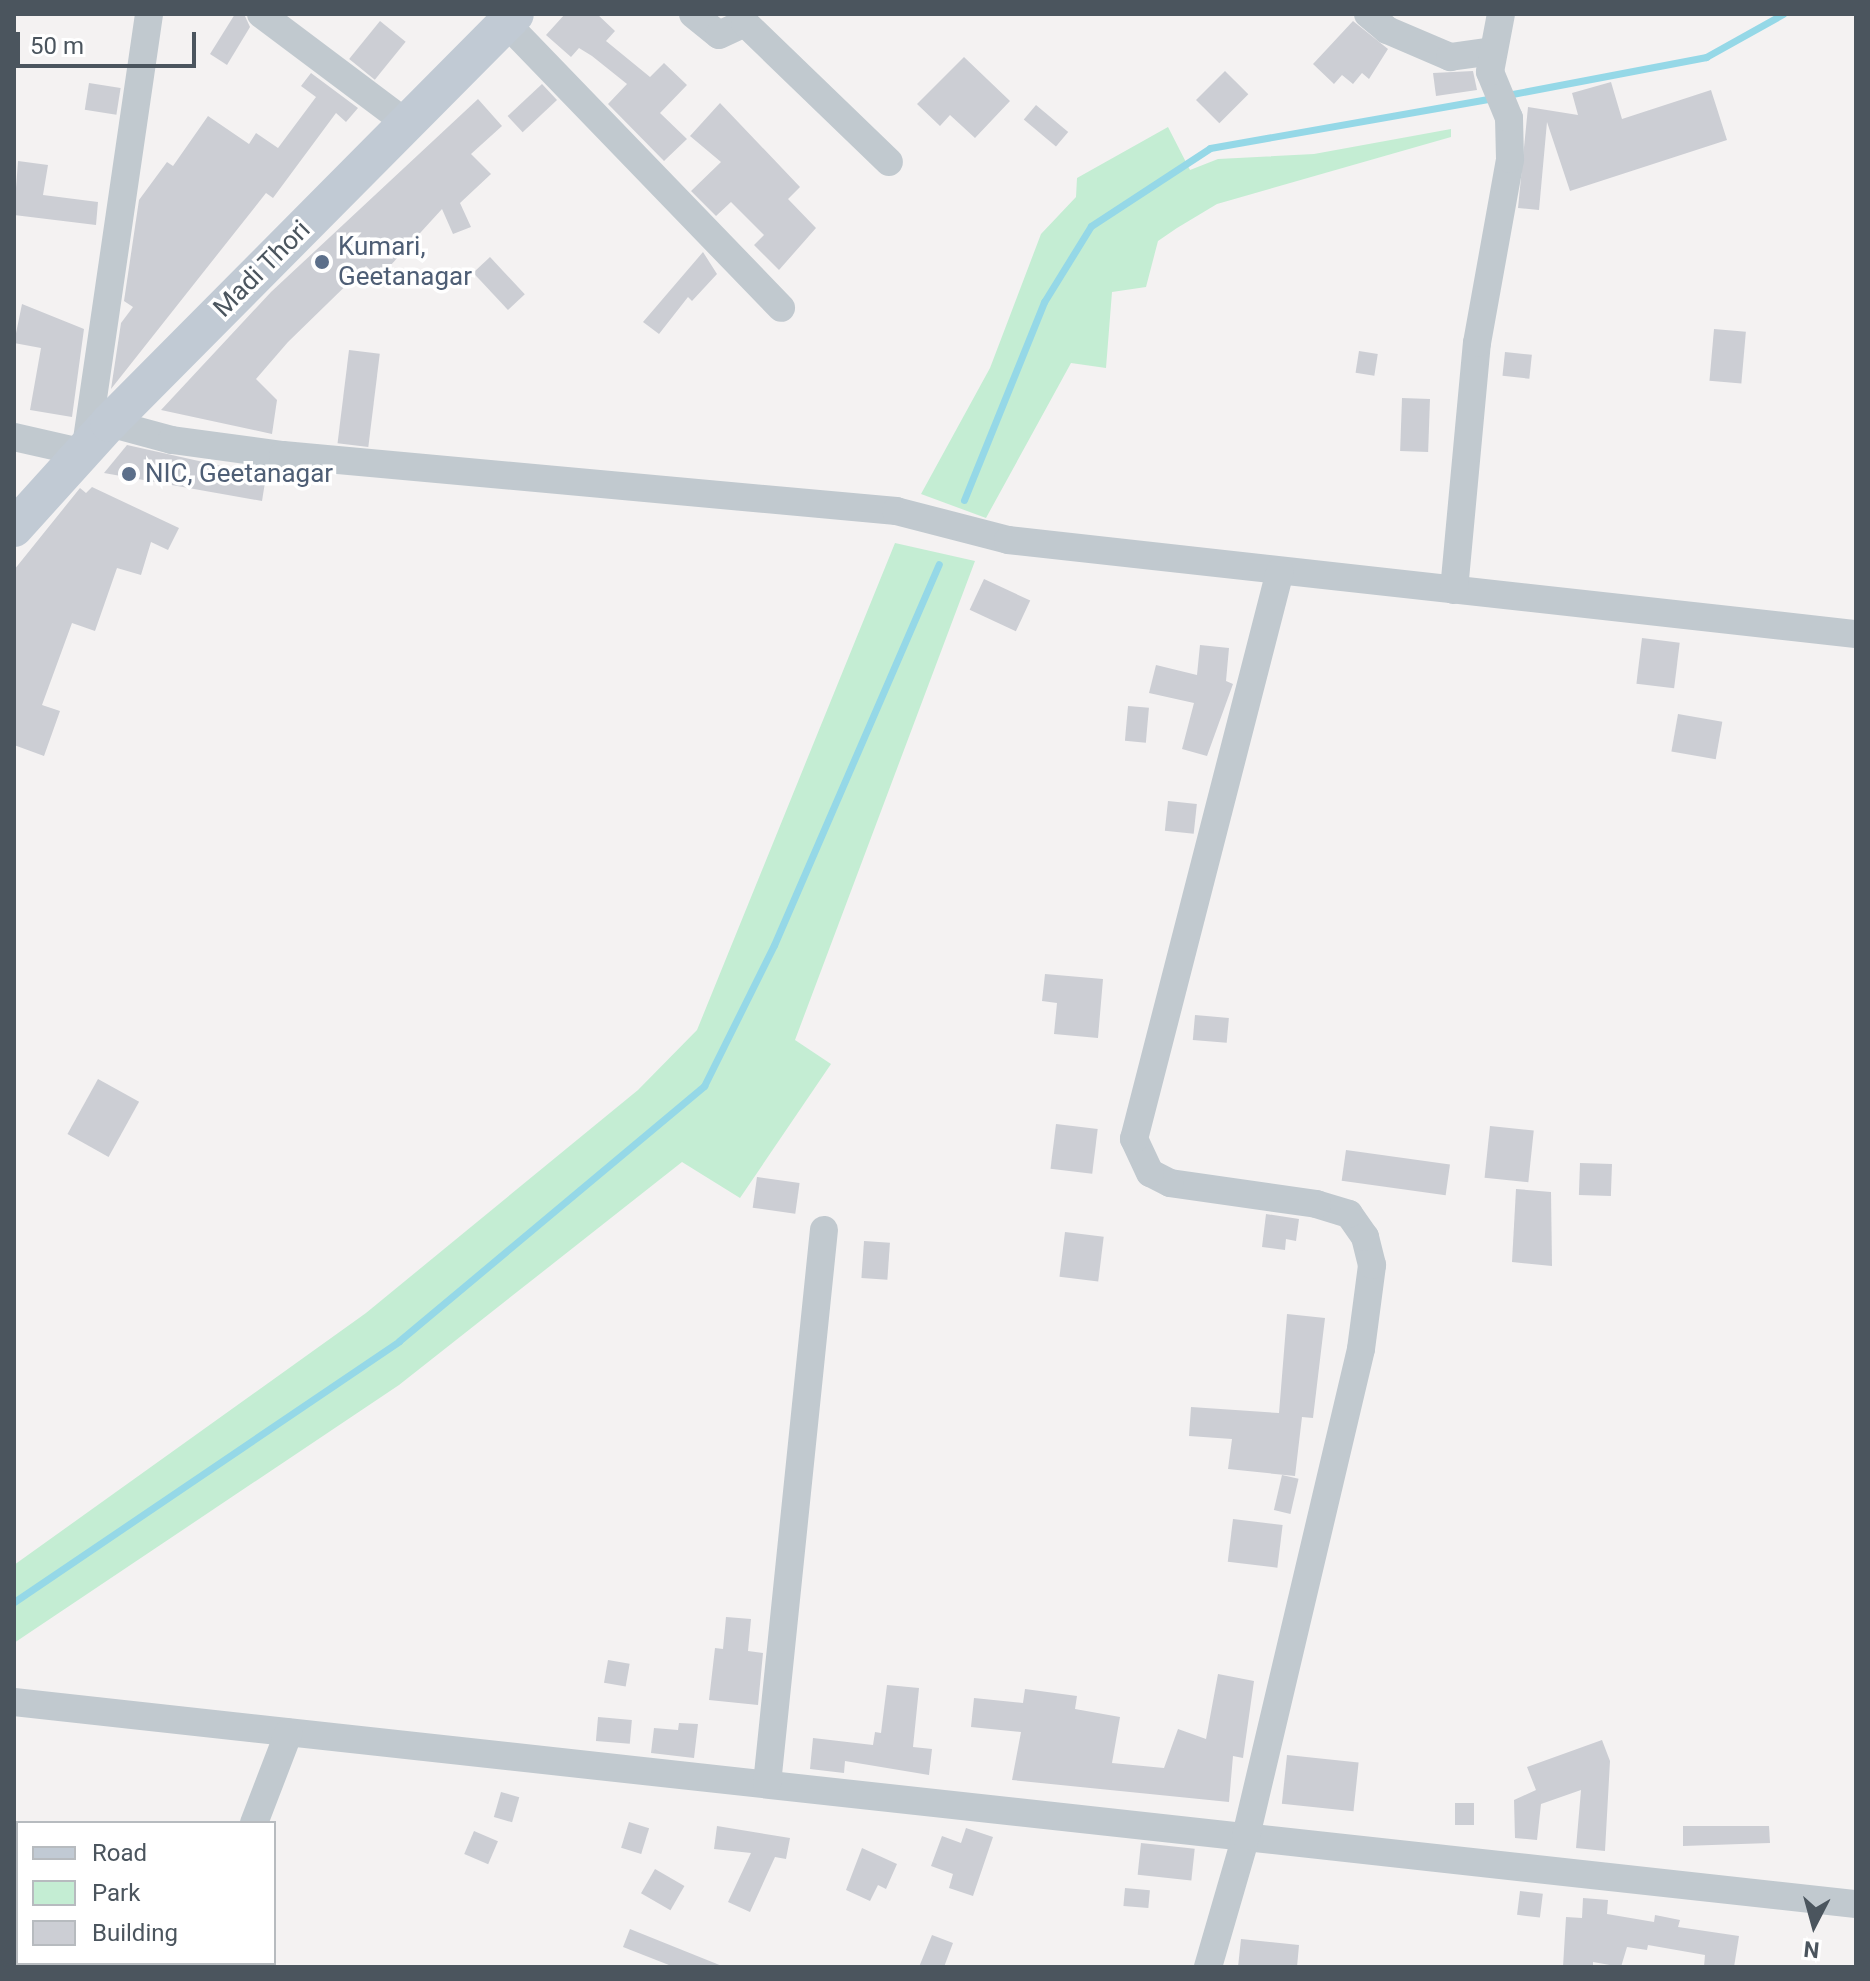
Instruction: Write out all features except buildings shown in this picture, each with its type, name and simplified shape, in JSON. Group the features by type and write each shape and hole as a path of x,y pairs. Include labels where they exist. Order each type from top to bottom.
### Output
{"main road":[{"name":"Madi Thori","path":"14,528 109,423 510,18"}],"street":[{"path":"14,437 85,453 149,14"},
{"path":"261,14 406,123"},
{"path":"693,14 719,35 745,23 889,162"},
{"path":"1368,14 1387,30 1450,57 1492,62"},
{"path":"1454,590 1477,343 1510,159 1509,118 1492,62 1501,14"},
{"path":"510,18 781,308"},
{"path":"109,423 172,440 283,455 896,511 1008,540 1856,634"},
{"path":"1208,1967 1246,1836 1361,1349 1372,1265 1365,1237 1349,1214 1317,1204 1170,1183 1150,1173 1134,1139 1280,571"},
{"path":"767,1784 824,1230"},
{"path":"14,1702 1856,1904"},
{"path":"255,1821 289,1732"}],"green space":[{"path":"1168,127 1190,170 1218,159 1314,154 1451,129 1451,137 1217,204 1177,228 1158,241 1146,287 1112,292 1106,368 1071,363 986,518 921,494 990,368 1041,234 1076,197 1077,178"},
{"path":"895,543 975,561 795,1040 831,1064 740,1198 682,1162 399,1385 14,1643 14,1565 366,1313 638,1090 697,1030"}],"waterway":[{"path":"1507,95 1706,57 1783,14"},
{"path":"964,500 1044,302 1091,226 1210,148 1494,98"},
{"path":"14,1602 399,1341 704,1086 774,945 939,564"}],"place":[{"name":"Kumari, Geetanagar","path":"322,262"},
{"name":"NIC, Geetanagar","path":"129,474"}]}
